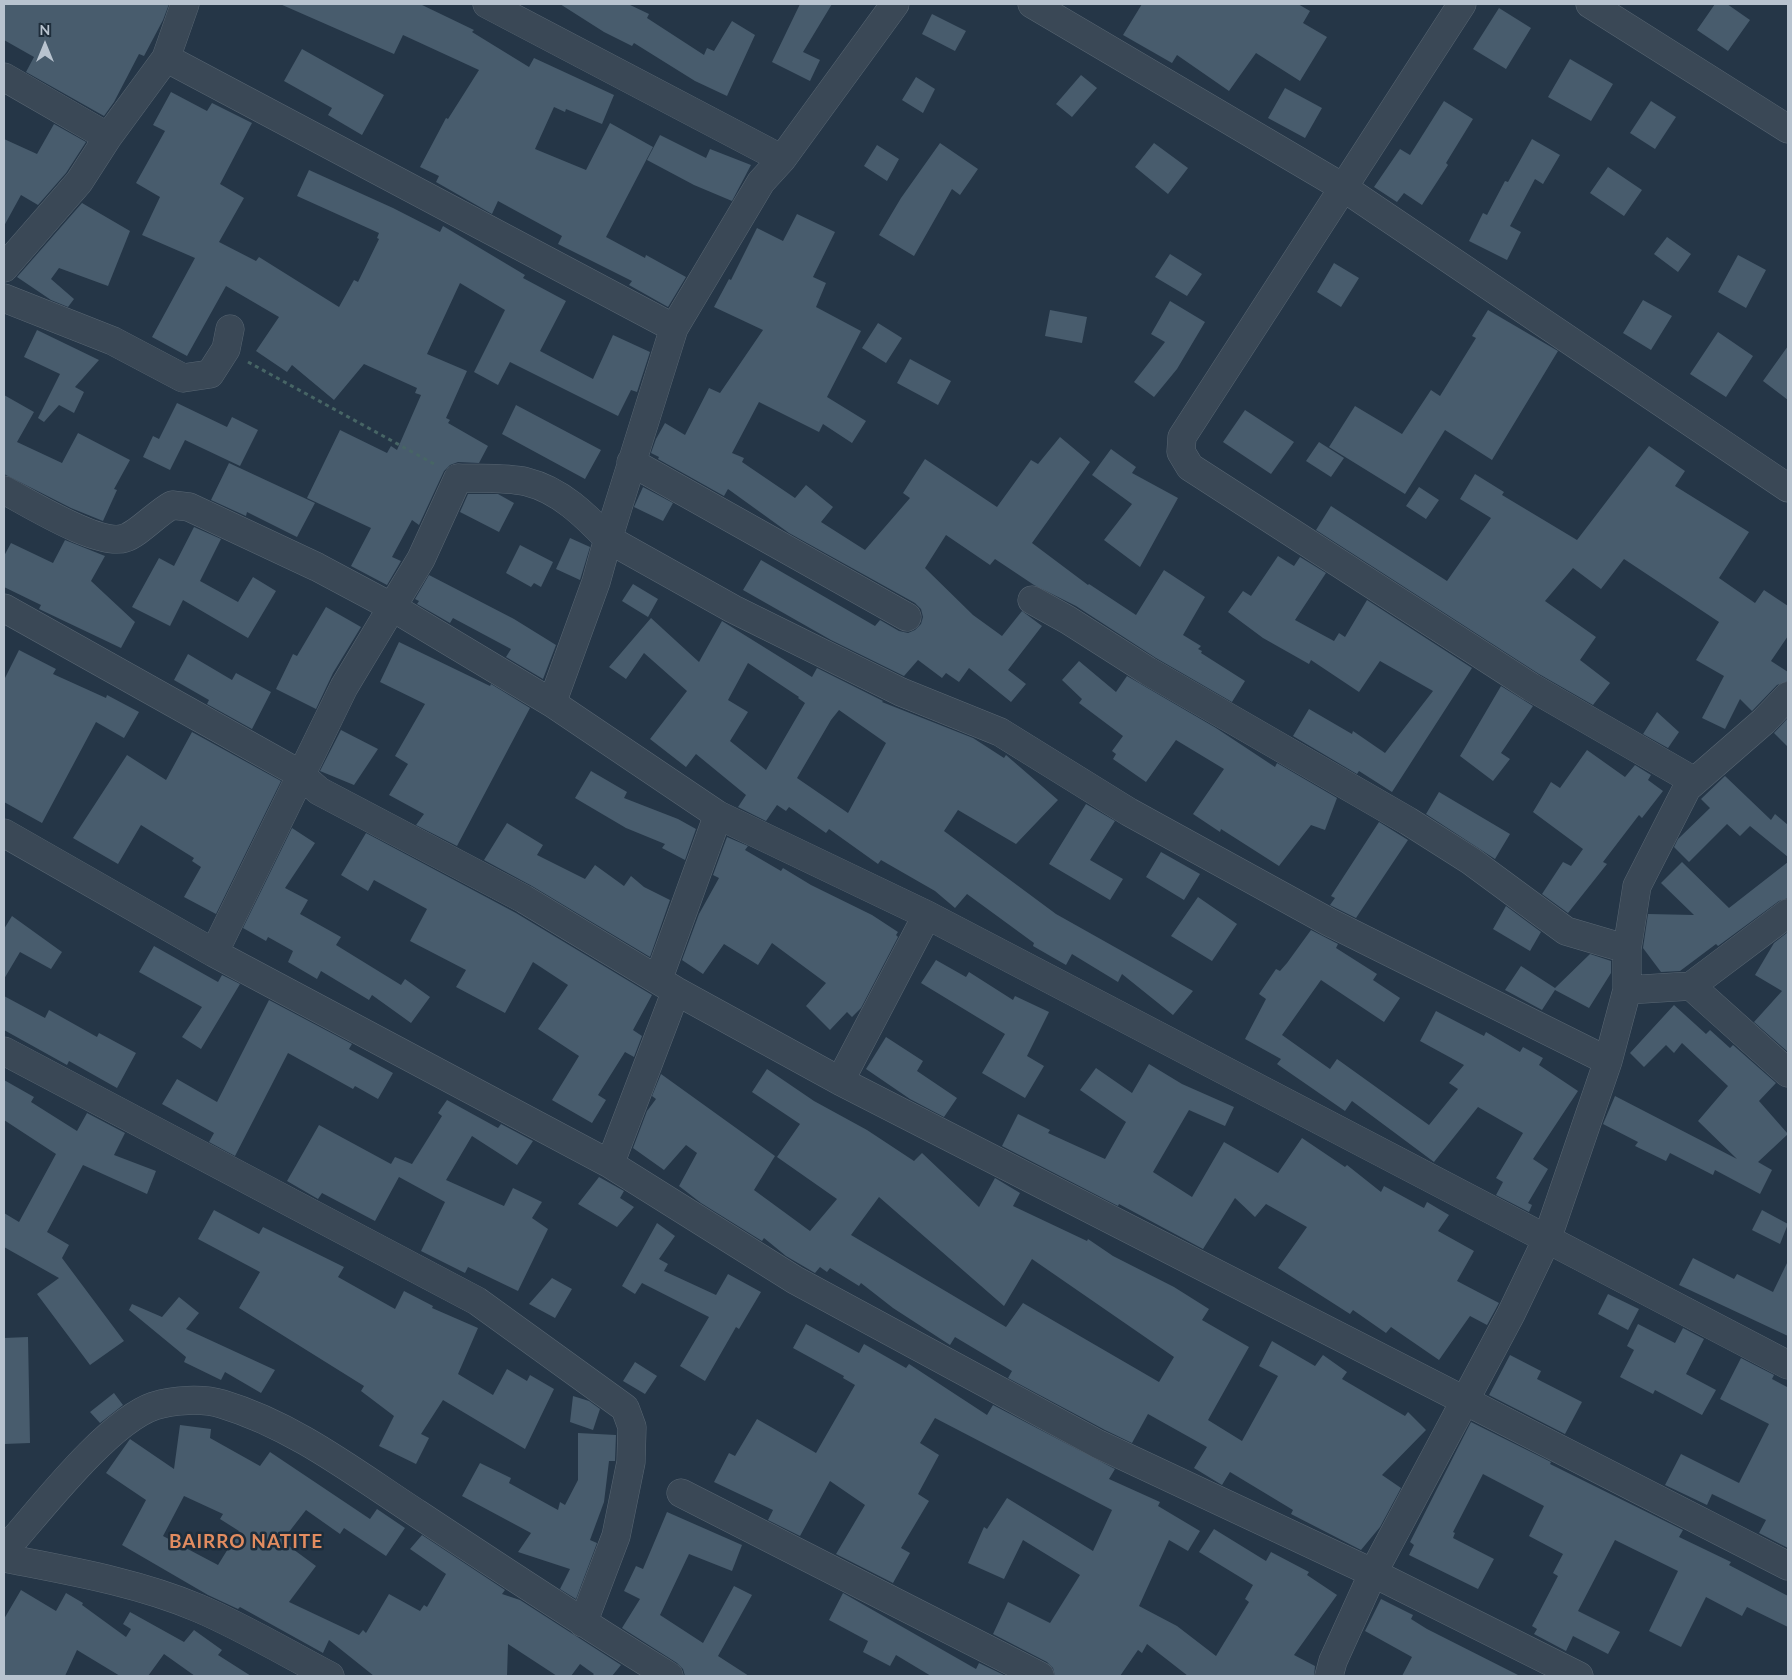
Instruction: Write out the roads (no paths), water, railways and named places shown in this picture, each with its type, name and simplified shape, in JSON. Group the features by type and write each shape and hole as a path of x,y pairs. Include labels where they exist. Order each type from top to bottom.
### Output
{"street":[{"path":"4,268 79,182 108,137 166,58 185,4"},
{"path":"487,4 782,159"},
{"path":"552,703 596,582 631,462 674,328 761,182 782,159 896,4"},
{"path":"1032,4 1344,188 1788,488"},
{"path":"1462,4 1182,437 1181,452 1190,467 1531,687 1694,781"},
{"path":"1590,4 1788,129"},
{"path":"166,58 674,328"},
{"path":"4,77 108,137"},
{"path":"4,298 113,341 183,378 210,374 228,339"},
{"path":"631,462 908,617"},
{"path":"214,952 344,687 421,559 458,478 528,482 558,496 578,510 608,539 732,609 901,692 1000,732 1128,812 1329,922 1608,1061"},
{"path":"4,490 90,534 110,540 125,538 172,505 189,507 317,567 392,607 552,703 718,815 927,915 1788,1365"},
{"path":"1032,600 1068,620 1148,672 1416,826 1471,861 1566,931 1626,950"},
{"path":"4,608 300,774 319,791 524,899 667,986 840,1081 1788,1566"},
{"path":"1329,1676 1333,1661 1373,1572 1511,1314 1547,1239 1608,1061 1627,990 1626,950 1637,886 1687,788 1764,722 1788,696"},
{"path":"610,1164 667,986 718,815"},
{"path":"4,833 214,952 610,1164 795,1280 1098,1444 1373,1572 1579,1676"},
{"path":"1627,990 1691,986 1788,913"},
{"path":"840,1081 927,915"},
{"path":"1691,986 1788,1073"},
{"path":"4,1051 477,1301 625,1408 632,1427 630,1462 616,1536 583,1623"},
{"path":"4,1551 102,1441 130,1420 153,1406 183,1401 220,1403 297,1434 583,1623 669,1676"},
{"path":"681,1493 1040,1676"},
{"path":"4,1558 132,1584 200,1608 330,1676"}],"district":[{"name":"BAIRRO NATITE","path":"246,1542"}]}
